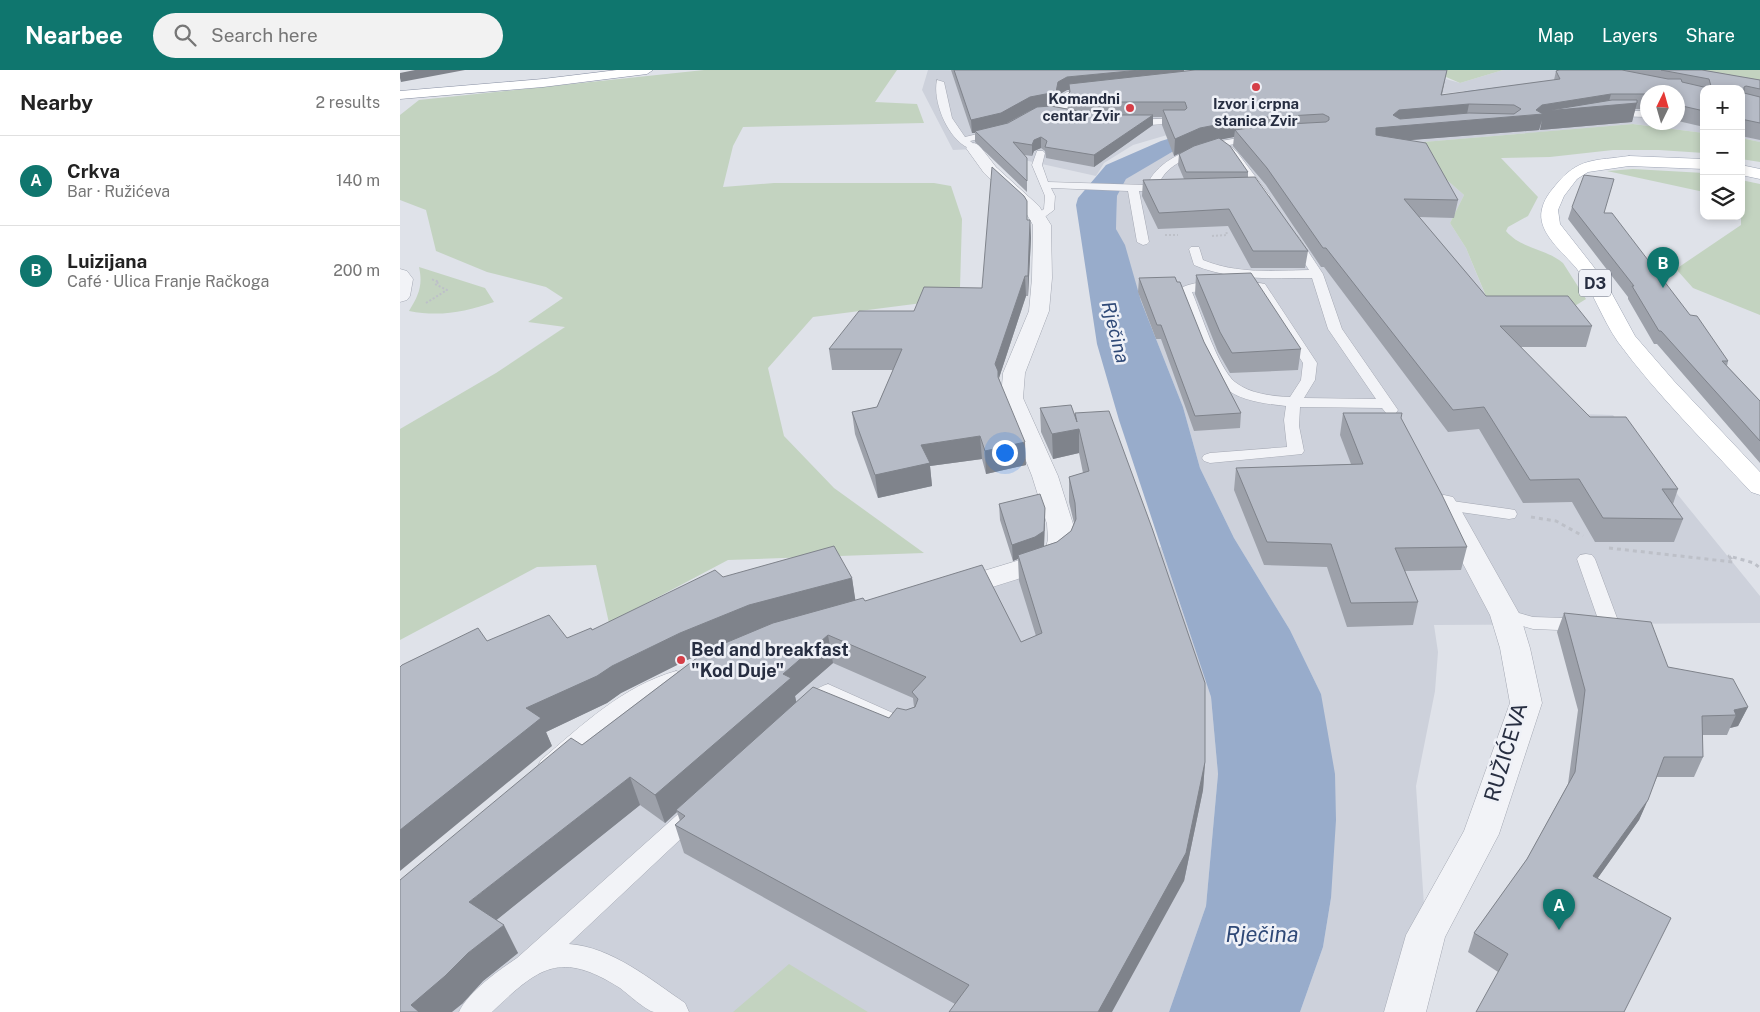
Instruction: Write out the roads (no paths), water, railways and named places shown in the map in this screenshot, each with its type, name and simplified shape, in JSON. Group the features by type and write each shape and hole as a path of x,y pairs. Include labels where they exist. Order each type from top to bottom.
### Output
{"main road":[{"path":"400,88 592,70"},
{"path":"400,95 543,83 647,70"},
{"name":"D3","path":"1700,164 1630,161 1583,168 1571,176 1556,195 1550,210 1550,224 1584,266 1601,292 1626,338 1666,386 1760,487"},
{"path":"1745,171 1760,174"}],"street":[{"path":"933,595 1046,561 1059,552 1062,539 1060,524 1046,476 1012,398 1014,373 1039,311 1042,278 1042,226 1033,210 990,170 968,144"},
{"path":"400,274 403,279 400,296"},
{"name":"RUŽIĆEVA","path":"1405,1012 1426,935 1481,834 1526,703 1515,648 1505,615 1438,493"},
{"path":"531,789 608,722 634,703 699,670"}],"lane":[{"path":"940,82 946,120 968,144 1005,130"},
{"path":"1027,118 1034,114 1064,107 1063,97 1067,95 1103,91"},
{"path":"1051,111 1068,116"},
{"path":"1597,116 1640,114"},
{"path":"1126,123 1181,121"},
{"path":"1151,189 1153,182 1165,167 1182,155 1221,144 1268,136"},
{"path":"1221,144 1234,154 1255,188 1271,204"},
{"path":"1038,217 1049,210 1050,196 1044,186 1037,165 1040,153"},
{"path":"1044,186 1180,189"},
{"path":"1133,189 1143,242"},
{"path":"1288,229 1317,274 1335,329 1396,418"},
{"path":"1195,249 1198,262 1208,267 1225,271 1251,274 1317,274"},
{"path":"1210,458 1296,451 1292,434 1295,402 1305,389 1312,374 1310,363 1261,287 1240,285 1192,287 1186,290 1217,365 1230,384 1250,395 1295,402 1386,404"},
{"path":"1438,493 1508,514"},
{"path":"1505,615 1533,622 1610,626 1586,559"},
{"path":"792,724 828,691 909,728"},
{"path":"473,1012 525,968 707,801"},
{"path":"525,968 543,958 560,954 582,957 602,963 675,1012"}],"water":[{"name":"Rječina","path":"1532,83 1547,84 1226,136 1172,152 1126,179 1117,196 1116,229 1125,245 1141,301 1183,407 1200,468 1234,538 1290,630 1321,694 1335,774 1336,820 1331,898 1323,947 1300,1012 1169,1012 1206,906 1218,774 1211,697 1119,420 1097,344 1076,205 1078,198 1106,165 1161,141 1208,127 1452,96 1467,91"}],"place":[{"name":"Izvor i crpna stanica Zvir","path":"1256,87"},
{"name":"Komandni centar Zvir","path":"1130,108"},
{"name":"Luizijana","path":"1663,288"},
{"name":"Bed and breakfast \"Kod Duje\"","path":"681,660"},
{"name":"Crkva","path":"1559,930"}]}
